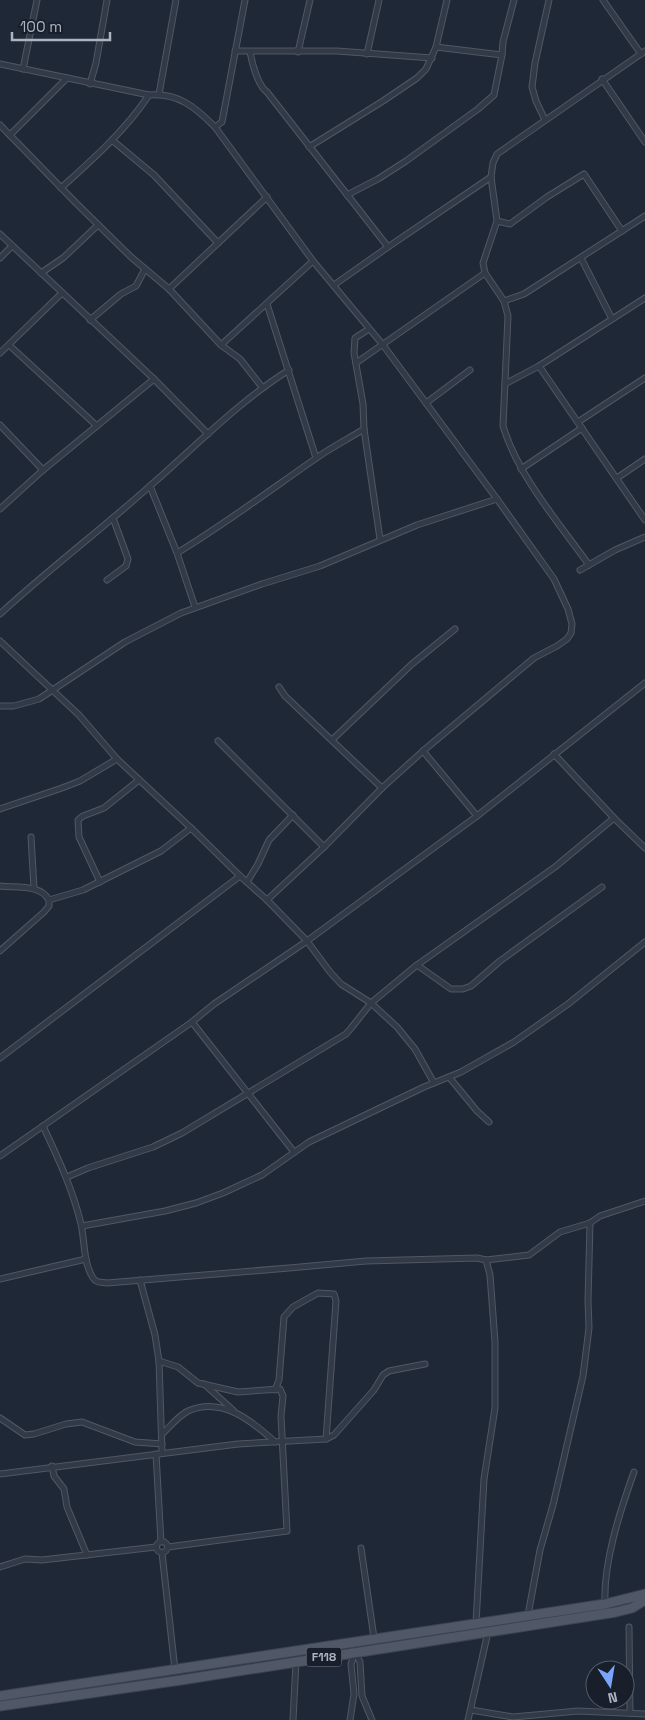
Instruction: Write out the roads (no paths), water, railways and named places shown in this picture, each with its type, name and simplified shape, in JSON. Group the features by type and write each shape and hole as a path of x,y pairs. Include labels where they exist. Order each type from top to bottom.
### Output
{"main road":[{"name":"F118","path":"0,1696 605,1604 645,1594"},
{"name":"F118","path":"0,1706 181,1680 616,1612 632,1608 645,1600"}],"street":[{"path":"23,69 37,0"},
{"path":"90,84 96,63 107,0"},
{"path":"159,94 176,0"},
{"path":"215,128 222,122 245,0"},
{"path":"298,52 310,0"},
{"path":"367,54 379,0"},
{"path":"309,147 417,78 426,69 436,46 447,0"},
{"path":"347,196 378,180 494,95 503,42 514,0"},
{"path":"545,120 532,87 535,63 549,0"},
{"path":"590,565 514,458 503,426 508,316 504,300 485,272 483,264 497,221 491,177 493,163 497,154 602,79 643,53 603,0"},
{"path":"436,46 502,55"},
{"path":"235,51 337,52 432,58"},
{"path":"250,52 263,89 388,247"},
{"path":"0,64 90,84 149,95 159,94 186,102 198,110 215,128 313,261 383,345 554,579 568,609 572,624 571,633 567,638 534,658 422,752 382,788 324,847 267,900"},
{"path":"10,135 67,78"},
{"path":"602,79 645,142"},
{"path":"61,188 128,124 149,95"},
{"path":"0,125 46,175 145,269 169,289 221,345 240,360 262,387"},
{"path":"112,140 154,175 218,243"},
{"path":"497,221 510,224 547,196 584,174 622,231"},
{"path":"334,285 491,177"},
{"path":"169,289 267,197"},
{"path":"504,300 524,294 645,216"},
{"path":"41,273 63,258 98,225"},
{"path":"0,234 208,434"},
{"path":"0,258 12,246"},
{"path":"581,258 612,319"},
{"path":"221,345 313,261"},
{"path":"90,320 121,294 136,286 145,269"},
{"path":"356,364 485,272"},
{"path":"0,353 62,293"},
{"path":"505,384 539,366 645,298"},
{"path":"267,304 316,458"},
{"path":"369,328 355,338 354,353 363,404 364,429 380,539"},
{"path":"9,345 97,426"},
{"path":"539,366 645,520"},
{"path":"0,614 262,387 289,370"},
{"path":"426,403 470,370"},
{"path":"578,422 645,378"},
{"path":"0,509 44,470 154,380"},
{"path":"0,425 44,470"},
{"path":"521,469 582,428"},
{"path":"177,553 247,508 316,458 364,429"},
{"path":"617,478 645,459"},
{"path":"150,486 177,553 195,607"},
{"path":"0,706 22,704 39,699 125,642 195,607 320,566 416,525 497,499"},
{"path":"108,580 126,566 128,559 113,518"},
{"path":"580,570 615,550 645,537"},
{"path":"332,740 412,664 455,629"},
{"path":"0,641 79,715 117,759 267,900 307,941 330,972 342,984 371,1003 397,1027 414,1049 434,1083"},
{"path":"0,1156 192,1022 214,1004 307,941 477,816 645,683"},
{"path":"279,687 285,696 382,788"},
{"path":"218,741 324,847"},
{"path":"422,752 477,816"},
{"path":"554,754 645,848"},
{"path":"0,809 80,781 117,759"},
{"path":"100,882 79,837 78,820 109,805 139,780"},
{"path":"247,882 270,840 293,815"},
{"path":"67,1177 88,1168 153,1147 188,1129 346,1034 371,1003 417,965 555,866 614,818"},
{"path":"49,900 83,890 100,882 161,851 191,828"},
{"path":"31,837 34,888"},
{"path":"0,1058 240,876"},
{"path":"0,886 34,888 46,895 49,900 49,906 44,912 0,951"},
{"path":"417,965 451,989 463,989 472,986 500,961 602,887"},
{"path":"82,1226 165,1211 205,1200 262,1175 309,1142 449,1077 522,1037 568,1004 645,942"},
{"path":"192,1022 294,1152"},
{"path":"449,1077 477,1111 489,1122"},
{"path":"43,1126 67,1177 82,1226 86,1259 92,1277 98,1282 289,1268 366,1260 477,1258 486,1260 529,1255 560,1232 590,1223 600,1216 645,1201"},
{"path":"528,1615 540,1550 553,1505 583,1376 589,1328 590,1223"},
{"path":"0,1279 86,1259"},
{"path":"476,1623 484,1479 494,1408 495,1342 490,1275 486,1260"},
{"path":"0,1567 25,1559 42,1560 156,1547 161,1542 159,1453 162,1444 162,1434 159,1361 140,1280"},
{"path":"275,1390 278,1380 284,1317 293,1307 318,1293 334,1294 336,1301 326,1439"},
{"path":"159,1361 178,1368 194,1381 203,1384 238,1392 280,1390 283,1396 281,1416 287,1532 168,1547 162,1553"},
{"path":"0,1474 238,1444 326,1439 334,1435 374,1390 383,1375 425,1364"},
{"path":"203,1384 235,1412"},
{"path":"162,1434 189,1411 210,1406 224,1408 254,1422 275,1442"},
{"path":"0,1418 24,1435 34,1434 66,1424 82,1422 135,1442 162,1444"},
{"path":"52,1466 54,1476 64,1490 67,1508 87,1555"},
{"path":"605,1604 606,1582 614,1540 622,1505 634,1472"},
{"path":"161,1542 165,1543 168,1547"},
{"path":"156,1547 162,1553"},
{"path":"361,1548 374,1638"},
{"path":"162,1553 175,1670"},
{"path":"629,1627 630,1713"},
{"path":"468,1720 488,1632"},
{"path":"354,1641 355,1652 360,1662 362,1696 372,1720"},
{"path":"350,1720 354,1694 351,1664 355,1652"},
{"path":"293,1720 296,1662"},
{"path":"471,1710 513,1717 539,1713 554,1717 578,1711 645,1714"}]}
